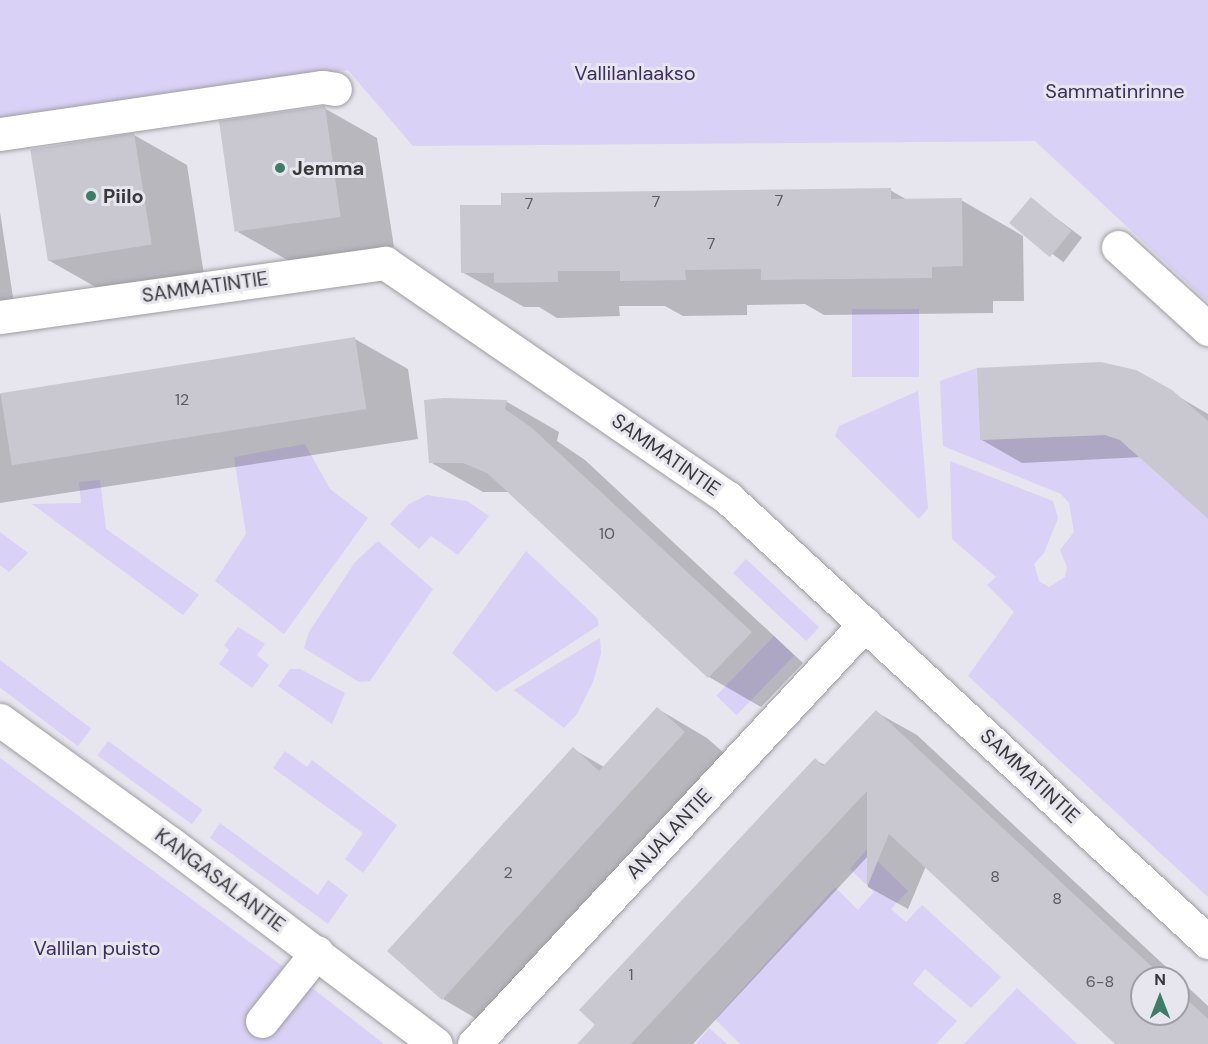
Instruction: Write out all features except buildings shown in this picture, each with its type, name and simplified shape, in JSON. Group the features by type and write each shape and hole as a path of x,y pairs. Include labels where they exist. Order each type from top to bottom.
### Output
{"street":[{"path":"0,134 322,87 335,89"},
{"path":"1118,247 1208,329"},
{"name":"SAMMATINTIE","path":"0,317 385,263 728,498 1208,942"},
{"name":"ANJALANTIE","path":"474,1044 865,624"},
{"name":"KANGASALANTIE","path":"0,720 317,952 436,1044"},
{"path":"262,1021 317,952"}],"green space":[{"path":"0,0 1208,0 1208,302 1035,141 413,146 348,70 0,124"},
{"path":"852,309 919,309 919,377 852,377"},
{"path":"977,368 980,440 1105,435 1120,440 1208,519 1208,897 968,676 1014,612 987,585 996,577 952,539 950,461 1053,501 1058,518 1044,553 1034,564 1039,581 1049,587 1065,577 1067,567 1060,550 1074,532 1069,503 1061,494 943,446 940,381"},
{"path":"918,391 928,508 919,519 835,436 839,426"},
{"path":"305,444 330,489 368,518 284,634 215,581 246,534 234,457"},
{"path":"100,480 106,529 199,595 183,615 32,504 81,503 79,482"},
{"path":"427,495 467,501 489,516 458,555 431,536 419,549 390,524 409,504"},
{"path":"0,532 28,553 9,572 0,565"},
{"path":"378,541 433,589 370,681 359,682 304,648 309,632 355,562"},
{"path":"526,551 597,618 599,625 496,692 452,653"},
{"path":"746,559 819,627 806,641 733,573"},
{"path":"238,627 265,644 257,655 269,665 252,688 219,664 229,650 224,645"},
{"path":"774,636 794,655 736,715 716,696"},
{"path":"600,638 601,653 593,682 577,714 564,728 514,690"},
{"path":"0,660 91,729 78,746 0,688"},
{"path":"290,669 300,669 345,693 332,724 278,686"},
{"path":"108,741 203,810 192,824 97,756"},
{"path":"285,751 307,767 312,760 397,825 363,873 345,859 363,833 273,768"},
{"name":"Vallilan puisto","path":"0,758 316,991 384,1044 0,1044"},
{"path":"220,823 318,895 328,880 348,895 328,924 210,838"},
{"path":"866,850 908,891 891,909 906,922 922,905 1001,977 971,1008 925,969 913,984 957,1021 936,1044 740,1044 715,1019 835,887 858,910 874,892 850,869"},
{"path":"1017,988 1072,1039 1077,1044 964,1044"},
{"path":"709,1028 727,1044 696,1044"}],"place":[{"name":"Jemma","path":"280,168"},
{"name":"Piilo","path":"91,196"}],"park label":[{"name":"Vallilanlaakso","path":"635,73"},
{"name":"Sammatinrinne","path":"1115,91"}]}
